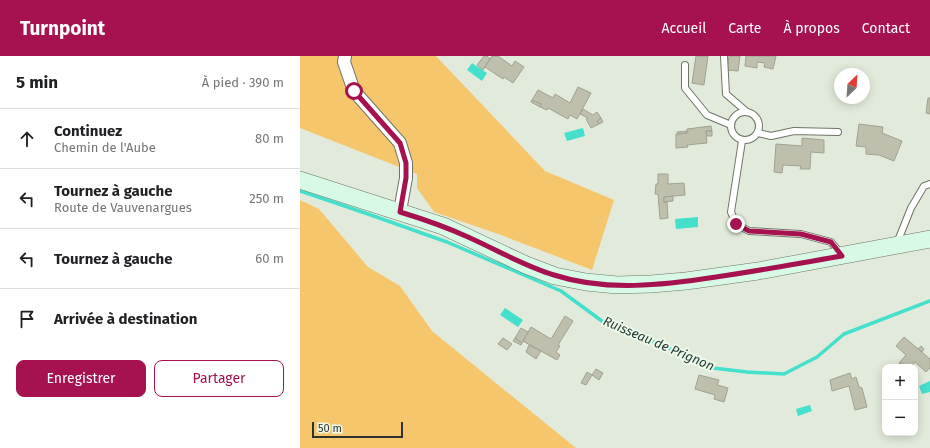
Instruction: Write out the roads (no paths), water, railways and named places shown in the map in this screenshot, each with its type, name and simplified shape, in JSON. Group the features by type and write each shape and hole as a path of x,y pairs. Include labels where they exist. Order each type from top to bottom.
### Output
{"main road":[{"path":"300,180 443,226 526,265 555,276 586,282 617,285 686,281 758,271 930,240"}],"street":[{"path":"345,56 344,62 354,91 400,143 406,163 406,178 400,212"}],"lane":[{"path":"724,56 726,94 747,112 755,116 759,124 758,133 751,139 742,141 734,136 730,128 732,119 738,113 747,112"},
{"path":"685,65 685,88 707,115 731,125"},
{"path":"758,133 772,136 794,131 838,132"},
{"path":"742,141 731,212 736,224 749,231 801,234 831,242 842,256"},
{"path":"895,246 911,208 924,186 930,184"}],"water":[{"path":"472,63 487,73 482,81 467,70"},
{"path":"583,128 585,136 567,141 564,133"},
{"path":"698,217 698,227 676,229 675,219"},
{"path":"505,308 523,320 518,327 500,315"},
{"path":"930,381 930,392 922,394 919,386"},
{"path":"810,405 812,411 798,416 796,409"}],"waterway":[{"name":"Ruisseau de Prignon","path":"300,191 447,242 561,291 606,324 657,343 713,368 784,374 817,357 844,334 930,301"}]}
